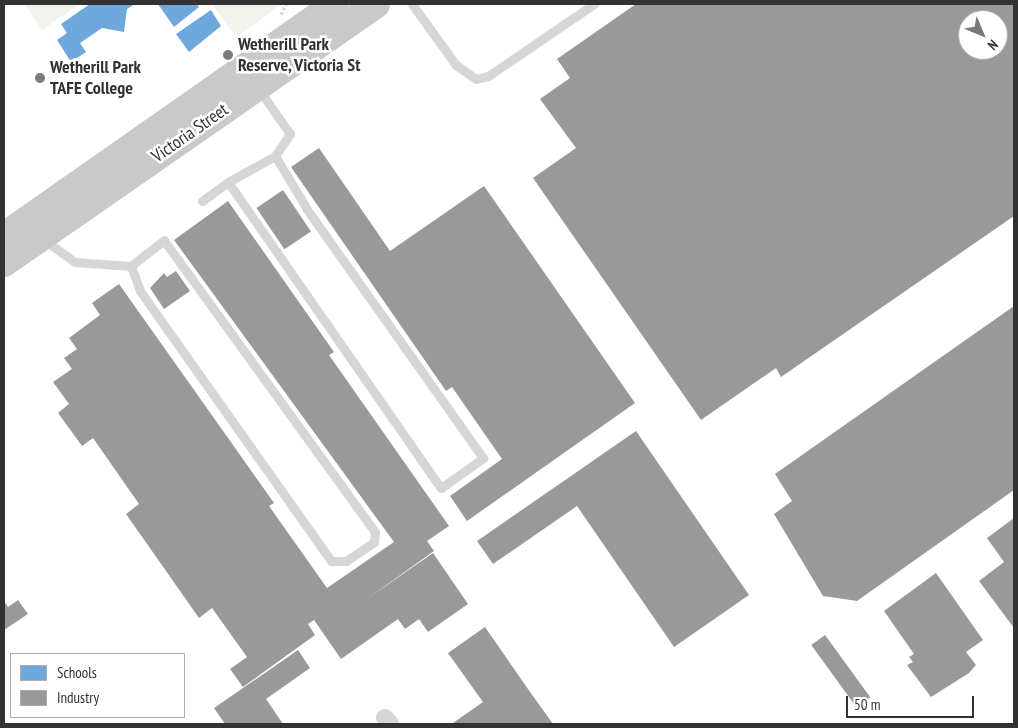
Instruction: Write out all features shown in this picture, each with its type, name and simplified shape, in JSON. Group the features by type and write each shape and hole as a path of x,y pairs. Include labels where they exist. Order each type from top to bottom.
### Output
{"main road":[{"name":"Victoria Street","path":"4,236 335,4"},
{"name":"Victoria Street","path":"4,263 376,4"}],"lane":[{"path":"412,4 456,65 476,79 488,76 594,4"},
{"path":"202,201 228,182 275,156 290,134 256,86"},
{"path":"228,182 441,488 483,458 307,209 275,156"},
{"path":"40,238 75,262 131,266 164,240 375,532 374,542 346,561 331,561 140,291 131,266"}],"shaded area":[{"path":"24,4 80,4 42,30"},
{"path":"212,4 283,4 236,37"}],"building: Schools":[{"path":"90,4 135,4 127,9 124,32 102,28 80,43 86,52 71,62 57,40 67,33 61,24"},
{"path":"158,4 197,4 199,7 174,27"},
{"path":"211,10 221,26 189,52 176,34"}],"building: Industry":[{"path":"636,4 1014,4 1014,216 781,377 776,368 701,420 533,178 576,148 540,99 570,78 557,59"},
{"path":"319,148 390,251 484,186 635,403 467,521 450,496 502,459 452,387 446,391 291,167"},
{"path":"283,190 311,231 284,249 256,208"},
{"path":"228,201 334,352 329,355 449,526 427,541 434,551 364,601 433,553 468,604 428,632 419,619 405,629 398,619 341,659 314,620 308,624 315,635 243,687 230,669 247,657 212,608 199,618 126,514 139,504 93,438 82,446 58,413 69,404 53,382 72,369 64,358 77,349 69,338 100,315 92,303 119,284 274,503 269,506 327,588 394,542 174,240"},
{"path":"176,271 190,291 164,309 150,288 164,273 167,277"},
{"path":"1014,306 1014,490 857,601 823,596 774,514 792,501 775,474"},
{"path":"636,431 749,595 674,647 577,506 493,564 477,541"},
{"path":"1014,518 1014,628 979,581 1004,562 987,538"},
{"path":"936,573 983,640 966,652 976,665 969,673 931,697 907,665 913,662 909,657 914,654 884,611"},
{"path":"18,600 28,614 4,630 4,601 8,607"},
{"path":"485,627 553,724 453,723 483,702 448,653"},
{"path":"825,635 870,697 857,707 811,645"},
{"path":"298,650 310,668 266,699 283,724 225,724 214,708"}],"place":[{"name":"Wetherill Park Reserve, Victoria St","path":"228,55"},
{"name":"Wetherill Park TAFE College","path":"40,78"}]}
